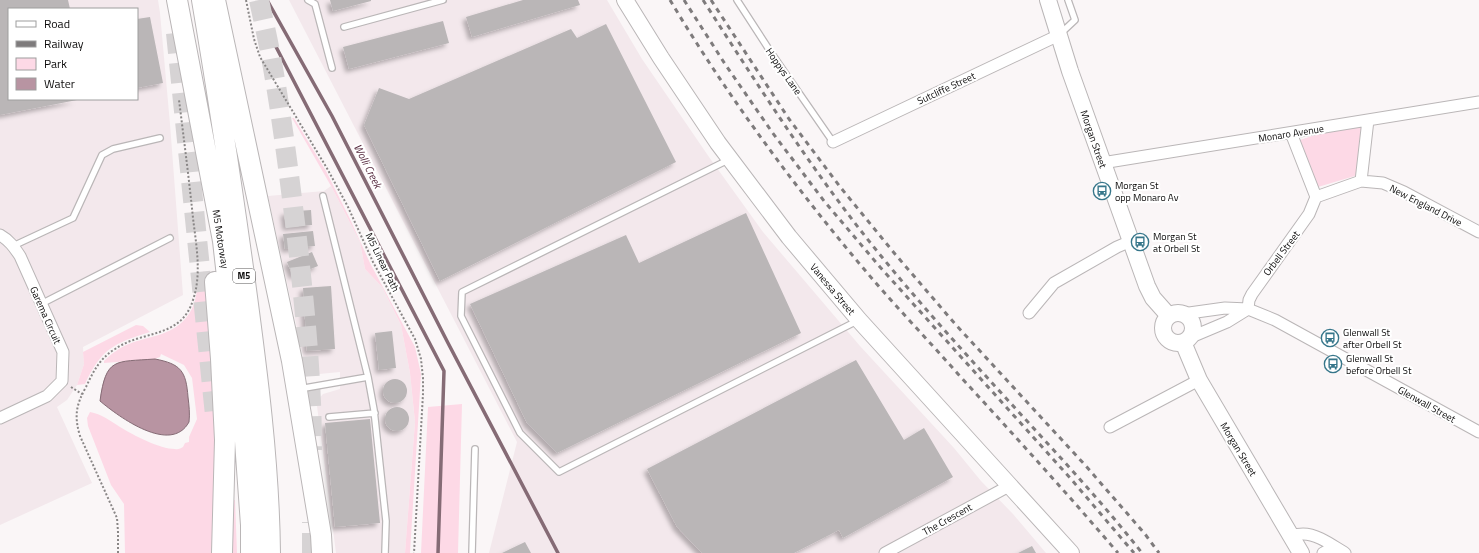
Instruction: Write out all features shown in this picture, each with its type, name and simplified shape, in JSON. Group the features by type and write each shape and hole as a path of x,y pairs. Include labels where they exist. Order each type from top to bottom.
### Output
{"highway":[{"name":"M5 Motorway","path":"177,0 223,241 244,427 251,525 251,553"},
{"name":"M5 Motorway","path":"202,0 237,222 253,344 265,460 270,553"},
{"path":"215,0 292,361 322,553"},
{"path":"182,25 211,238 221,359 225,440 222,553"}],"main road":[{"name":"Vanessa Street","path":"625,0 683,92 730,159 789,237 859,320 1071,553"},
{"name":"Morgan Street","path":"1048,0 1070,71 1147,286 1153,298 1176,315"},
{"path":"1176,315 1190,319 1192,323 1192,333 1186,340 1175,343 1171,342 1164,334 1163,324 1165,319 1176,315"},
{"name":"Morgan Street","path":"1186,340 1199,380 1301,553"}],"street":[{"name":"Sutcliffe Street","path":"833,142 1059,34"},
{"name":"Monaro Avenue","path":"1102,163 1479,102"},
{"path":"1291,133 1316,197 1361,181 1368,120"},
{"name":"New England Drive","path":"1361,181 1383,183 1394,187 1479,232"},
{"name":"Orbell Street","path":"1248,309 1249,300 1252,294 1309,214 1316,197"},
{"name":"Garema Circuit","path":"0,235 13,246 20,256 63,352 62,381 47,396 0,418"},
{"path":"1029,313 1054,283 1115,248 1131,241"},
{"path":"1176,315 1225,308 1248,309"},
{"path":"1186,340 1227,322 1248,309"},
{"name":"Glenwall Street","path":"1248,309 1275,320 1479,432"},
{"path":"1110,427 1199,380"},
{"name":"The Crescent","path":"885,553 1009,486"},
{"path":"1290,536 1304,534 1311,535 1346,553"},
{"path":"1323,553 1335,547"}],"lane":[{"path":"308,0 315,4 332,68"},
{"path":"344,26 443,0"},
{"name":"Hoppys Lane","path":"737,0 772,54 833,142"},
{"path":"1059,34 1075,20 1068,0"},
{"path":"13,246 72,218 102,155 113,150 160,138"},
{"path":"730,159 462,292 461,316 520,433 559,472 859,320"},
{"path":"323,196 368,377 375,413 386,521 385,553"},
{"path":"41,304 170,238"},
{"path":"297,390 368,377"},
{"path":"328,417 375,413"},
{"path":"472,553 475,448"}],"path":[{"name":"M5 Linear Path","path":"246,0 254,39 260,57 328,170 348,207 373,262 414,339 421,359 423,394 414,553"},
{"path":"118,553 117,518 80,436 76,422 77,408 82,394 103,357 129,341 159,333 172,327 186,315 193,300 196,284 196,247 179,98"}],"shaded area":[{"path":"0,0 158,0 170,124 183,295 83,347 84,364 77,385 67,400 57,407 92,483 0,525"},
{"path":"289,0 607,0 642,59 709,157 763,232 860,346 954,448 981,481 1013,514 1046,553 489,553 517,442"},
{"path":"331,186 360,242 365,269 382,287 401,325 410,373 415,422 405,553 336,553 317,401 323,394 340,389 340,372 319,374 311,372 305,365 268,196 324,191"}],"green space":[{"path":"292,118 294,118 326,171 350,219 370,263 415,347 421,374 410,553 405,553 415,422 410,373 401,325 382,287 365,269 360,242 331,186"},
{"path":"1362,124 1358,175 1318,187 1300,140 1321,133"},
{"path":"204,271 211,340 217,452 215,553 125,553 124,504 111,485 88,426 87,418 90,412 98,414 125,430 162,447 179,449 183,447 185,443 189,442 189,437 197,419 192,378 184,365 161,354 160,357 155,359 104,363 104,361 115,351 125,346 159,335 179,325 190,313 193,307 199,282"},
{"path":"136,325 143,326 150,332 127,340 110,349 97,363 85,384 77,385 84,364 83,352"},
{"path":"462,404 458,553 421,553 428,407"},
{"path":"232,500 235,500 237,553 231,553"}],"water":[{"path":"155,359 171,363 176,366 184,375 186,381 189,422 181,431 170,435 158,434 145,430 119,416 100,401 102,387 109,369 122,362"}],"building":[{"path":"0,0 68,0 70,8 8,8 8,100 77,100 0,115"},
{"path":"330,0 371,0 371,1 333,11"},
{"path":"523,0 578,0 580,5 472,37 466,17"},
{"path":"150,17 163,83 138,88 138,19"},
{"path":"443,21 449,43 349,69 343,47"},
{"path":"606,24 676,162 440,281 364,125 379,88 409,99 571,29 577,38"},
{"path":"311,210 312,225 286,227 284,212"},
{"path":"746,213 801,333 557,453 527,423 470,304 626,235 639,263"},
{"path":"313,231 315,246 285,249 283,234"},
{"path":"312,252 318,266 293,276 287,262"},
{"path":"331,286 335,349 307,351 303,288"},
{"path":"392,331 396,368 379,370 375,333"},
{"path":"856,360 904,440 924,428 953,477 843,538 839,530 794,553 702,553 677,527 647,469"},
{"path":"395,379 403,383 407,391 403,399 395,403 387,399 383,391 387,383"},
{"path":"397,407 405,411 409,419 405,427 397,431 389,427 385,419 389,411"},
{"path":"370,419 380,523 335,527 325,423"},
{"path":"525,542 531,553 502,553"},
{"path":"1032,546 1036,553 1018,553"}],"waterway":[{"name":"Wolli Creek","path":"267,0 332,116 448,343 558,553"},
{"path":"273,41 444,371 438,553"}],"tunnel":[{"path":"259,0 277,89 297,239 308,344 312,450"},
{"path":"176,33 215,415"},
{"path":"312,522 312,553"}],"railway":[{"path":"670,0 715,72 739,107 815,209 891,300 1039,463 1118,553"},
{"path":"684,0 725,64 772,132 824,201 880,267 1071,479 1134,553"},
{"path":"703,0 791,134 861,231 966,355 1085,485 1142,553"},
{"path":"711,0 789,119 841,188 956,325 1085,465 1145,534 1159,553"}],"place":[{"name":"Morgan St opp Monaro Av","path":"1102,191"},
{"name":"Morgan St at Orbell St","path":"1140,242"},
{"name":"Glenwall St after Orbell St","path":"1330,338"},
{"name":"Glenwall St before Orbell St","path":"1333,364"}]}
